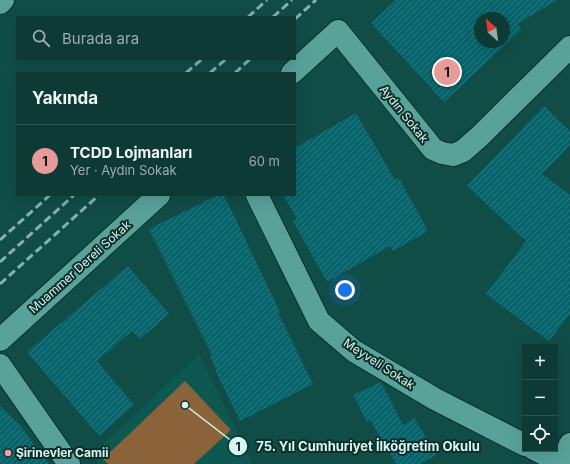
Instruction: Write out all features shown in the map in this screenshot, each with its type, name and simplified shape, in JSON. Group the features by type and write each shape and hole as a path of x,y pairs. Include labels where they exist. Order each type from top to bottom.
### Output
{"street":[{"path":"0,3 3,0"},
{"name":"Aydın Sokak","path":"293,72 338,31 433,149 442,153 454,154 463,151 480,136 570,47"},
{"name":"Muammer Dereli Sokak","path":"0,340 158,196"},
{"name":"Meyveli Sokak","path":"257,196 319,321 354,351 435,399 522,442"},
{"path":"0,365 69,464"},
{"path":"546,452 565,457"}],"shaded area":[{"path":"199,354 252,464 98,464 92,455"},
{"path":"185,381 231,430 194,464 108,464 103,459"}],"building":[{"path":"396,0 557,0 517,24 522,29 510,40 510,12 474,12 474,48 502,48 444,102 371,23"},
{"path":"544,106 570,131 570,145 542,174 570,195 570,314 549,341 486,294 526,241 467,186"},
{"path":"356,113 395,180 399,178 428,231 393,251 390,246 327,282 293,221 297,219 284,196 296,196 296,147"},
{"path":"216,196 224,196 280,312 278,313 313,384 240,421 215,370 216,369 210,356 212,355 149,229"},
{"path":"128,266 169,314 140,339 132,331 97,361 134,405 99,436 27,352"},
{"path":"381,382 403,425 414,418 437,454 421,464 396,464 370,420 367,422 353,395"},
{"path":"0,406 19,424 49,464 0,464"}],"railway":[{"path":"249,16 267,0"},
{"path":"274,16 292,0"},
{"path":"296,18 316,0"},
{"path":"187,72 201,60"},
{"path":"211,72 225,60"},
{"path":"236,72 249,60"},
{"path":"0,240 49,196"},
{"path":"0,262 73,196"},
{"path":"0,284 98,196"}],"place":[{"name":"TCDD Lojmanları","path":"447,72"},
{"name":"75. Yıl Cumhuriyet İlköğretim Okulu","path":"185,405"},
{"name":"Şirinevler Camii","path":"8,453"}]}
